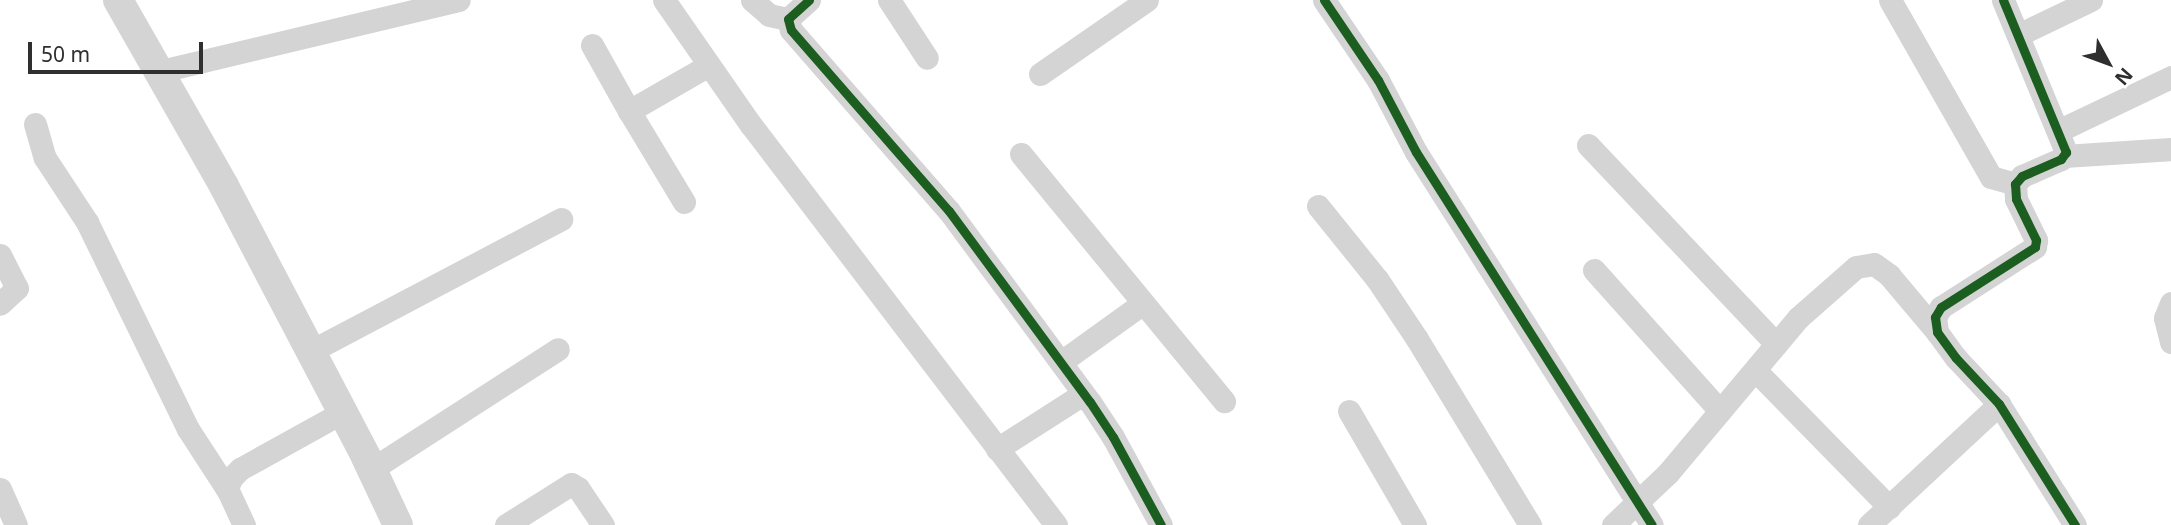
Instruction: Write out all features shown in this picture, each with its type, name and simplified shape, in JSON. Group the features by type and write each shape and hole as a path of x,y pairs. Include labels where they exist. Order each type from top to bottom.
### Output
{"street":[{"path":"161,71 458,0"},
{"path":"664,0 751,125 1056,525"},
{"path":"752,0 769,15 789,19"},
{"path":"789,19 808,0"},
{"path":"890,0 927,58"},
{"path":"1040,74 1147,0"},
{"path":"1324,0 1378,80 1416,152 1639,500 1652,525"},
{"path":"1890,0 1991,177 2015,184"},
{"path":"2003,0 2060,131 2066,152 2064,156"},
{"path":"2018,36 2091,0"},
{"path":"122,1 311,351 398,525"},
{"path":"789,19 791,30 948,211 1061,362 1113,437 1161,525"},
{"path":"592,45 684,202"},
{"path":"629,111 709,65"},
{"path":"2060,131 2171,77"},
{"path":"36,124 45,158 86,222 188,429 227,489 244,525"},
{"path":"1588,145 1776,344"},
{"path":"1937,332 1936,317 1941,307 2035,247 2036,240 2016,199 2015,184 2022,176 2064,156 2171,149"},
{"path":"1021,154 1224,401"},
{"path":"1318,206 1377,279 1417,339 1530,525"},
{"path":"311,351 561,219"},
{"path":"0,255 17,288 0,304"},
{"path":"1613,525 1668,473 1798,318 1856,267 1874,264 1889,275 1956,358 1999,404 2076,525"},
{"path":"1594,270 1720,411"},
{"path":"1061,362 1143,303"},
{"path":"2171,303 2165,318 2171,342"},
{"path":"372,469 558,349"},
{"path":"1755,370 1889,507"},
{"path":"998,449 1083,394"},
{"path":"1869,525 1999,404"},
{"path":"1349,411 1415,525"},
{"path":"227,489 231,478 240,469 343,412"},
{"path":"506,525 571,484 578,488 603,525"},
{"path":"0,489 16,525"}],"cycle path":[{"path":"809,0 788,19 791,30 949,211 1090,402 1113,437 1161,525"},
{"path":"1324,0 1378,80 1416,152 1652,525"},
{"path":"2003,0 2066,152 2061,159 2022,176 2015,184 2016,199 2036,240 2035,247 1941,307 1935,317 1937,332 1956,358 1999,404 2075,525"}]}
